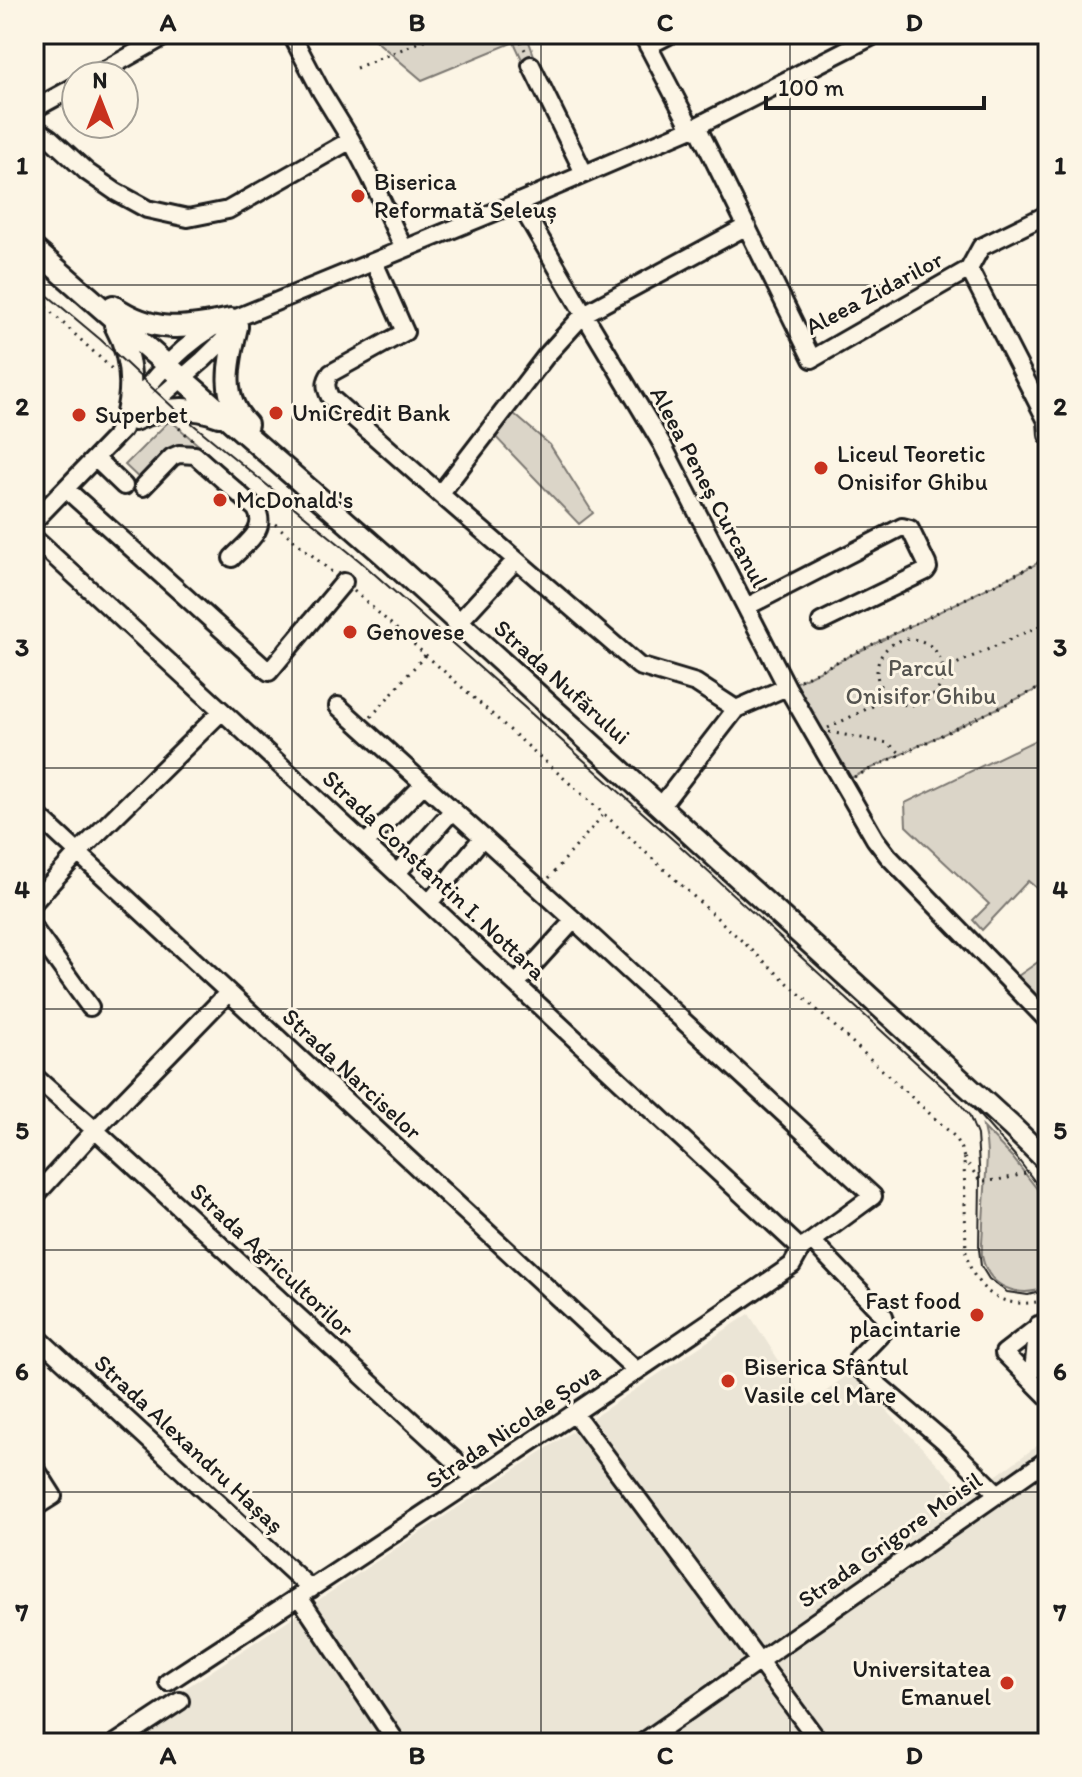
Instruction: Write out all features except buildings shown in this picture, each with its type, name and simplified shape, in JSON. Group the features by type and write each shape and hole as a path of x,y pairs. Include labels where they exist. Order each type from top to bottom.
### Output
{"main road":[{"name":"Strada Nufărului","path":"34,249 383,554 1048,1162"},
{"path":"84,293 103,298 129,317 157,326 185,327 239,319 229,370 233,405 238,415 265,442 276,462"},
{"path":"111,318 130,367 130,395 125,424"},
{"path":"125,424 147,414 183,408 207,411 230,421"}],"street":[{"path":"123,60 169,34"},
{"path":"291,34 371,178 404,249"},
{"path":"645,40 671,34"},
{"path":"34,521 96,459 174,372 239,319 694,127 877,34"},
{"name":"Aleea Zidarilor","path":"645,40 747,226 812,359 969,269 981,247 1048,214"},
{"path":"531,65 584,173"},
{"path":"34,109 60,95"},
{"path":"34,127 116,192 147,209 188,218 228,210 351,140"},
{"name":"Aleea Peneș Curcanul","path":"519,202 662,444 787,687 875,839 1048,1021"},
{"path":"440,494 546,356 584,314 747,226"},
{"path":"374,262 405,332 331,373 326,382 330,397 639,666 696,683 736,709"},
{"path":"969,269 1047,421 1048,435"},
{"path":"143,487 172,457 195,455 260,515 258,531 232,558"},
{"path":"96,459 124,486"},
{"path":"66,489 269,672 344,582"},
{"path":"746,607 902,527 910,529 927,564 926,571 821,622"},
{"name":"Strada Constantin I. Nottara","path":"34,538 516,984 884,1316 884,1331 858,1358 860,1369 944,1441 997,1493"},
{"path":"458,623 516,560"},
{"path":"661,806 736,709 787,687"},
{"path":"338,706 574,920 516,984"},
{"path":"34,902 78,853 222,711"},
{"path":"365,844 424,784"},
{"path":"397,873 453,810"},
{"name":"Strada Narciselor","path":"34,812 637,1371"},
{"path":"429,903 483,837"},
{"name":"Strada Nicolae Șova","path":"168,1682 476,1480 792,1265 806,1245 873,1196 574,920"},
{"path":"34,929 90,1007"},
{"path":"34,1197 228,993"},
{"name":"Strada Agricultorilor","path":"34,1076 476,1480"},
{"path":"1043,1322 1004,1353 1030,1373 1047,1394"},
{"path":"1030,1373 1043,1322"},
{"name":"Strada Alexandru Hașaș","path":"34,1334 305,1593 397,1743"},
{"path":"1030,1373 1048,1360"},
{"path":"574,1413 820,1743"},
{"name":"Strada Grigore Moisil","path":"653,1740 1048,1459"},
{"path":"34,1466 53,1496 34,1508"},
{"path":"116,1743 180,1701"}],"path":[{"path":"356,68 439,34"},
{"path":"517,34 531,65"},
{"path":"787,687 1048,558"},
{"path":"344,582 604,814 954,1136 980,1181 1015,1177 1028,1172"},
{"path":"943,670 1048,622"},
{"path":"907,638 927,643 935,650 943,670 942,681 930,698 909,705 889,698 877,679 880,657 887,647 907,638"},
{"path":"362,727 426,654"},
{"path":"843,782 1048,684"},
{"path":"889,698 821,731 888,743 902,755"},
{"path":"540,889 604,814"},
{"path":"964,1158 966,1253 976,1280 988,1293 1008,1302 1023,1304 1048,1299"}],"shaded area":[{"path":"749,1314 808,1406 850,1372 968,1496 1048,1438 1048,1743 103,1743"}],"green space":[{"path":"368,34 538,34 528,39 536,61 525,66 514,42 422,80"},
{"path":"506,407 550,445 593,513 579,524 489,430"},
{"path":"170,420 254,494 255,505 195,452 144,483 125,465"},
{"name":"Parcul Onisifor Ghibu","path":"1048,558 1048,684 843,782 787,687"},
{"path":"1048,734 1048,898 1028,881 982,930 973,920 989,904 906,826 905,803"},
{"path":"1048,955 1048,974 1040,978 1048,1002 1039,1001 1015,978"},
{"path":"983,1127 1012,1157 1048,1203 1046,1288 1025,1292 1006,1288 985,1267 982,1248 987,1154"}],"tram line":[{"path":"34,284 101,340 178,412 361,562 679,845 958,1101 969,1115 977,1135 981,1266 989,1279 1007,1292 1028,1295 1048,1290"},
{"path":"972,1107 1048,1199"}],"place":[{"name":"Biserica Reformată Seleuș","path":"358,196"},
{"name":"UniCredit Bank","path":"276,413"},
{"name":"Superbet","path":"79,415"},
{"name":"Liceul Teoretic Onisifor Ghibu","path":"821,468"},
{"name":"McDonald's","path":"220,500"},
{"name":"Genovese","path":"350,632"},
{"name":"Fast food placintarie","path":"977,1315"},
{"name":"Biserica Sfântul Vasile cel Mare","path":"728,1381"},
{"name":"Universitatea Emanuel","path":"1007,1683"}]}
